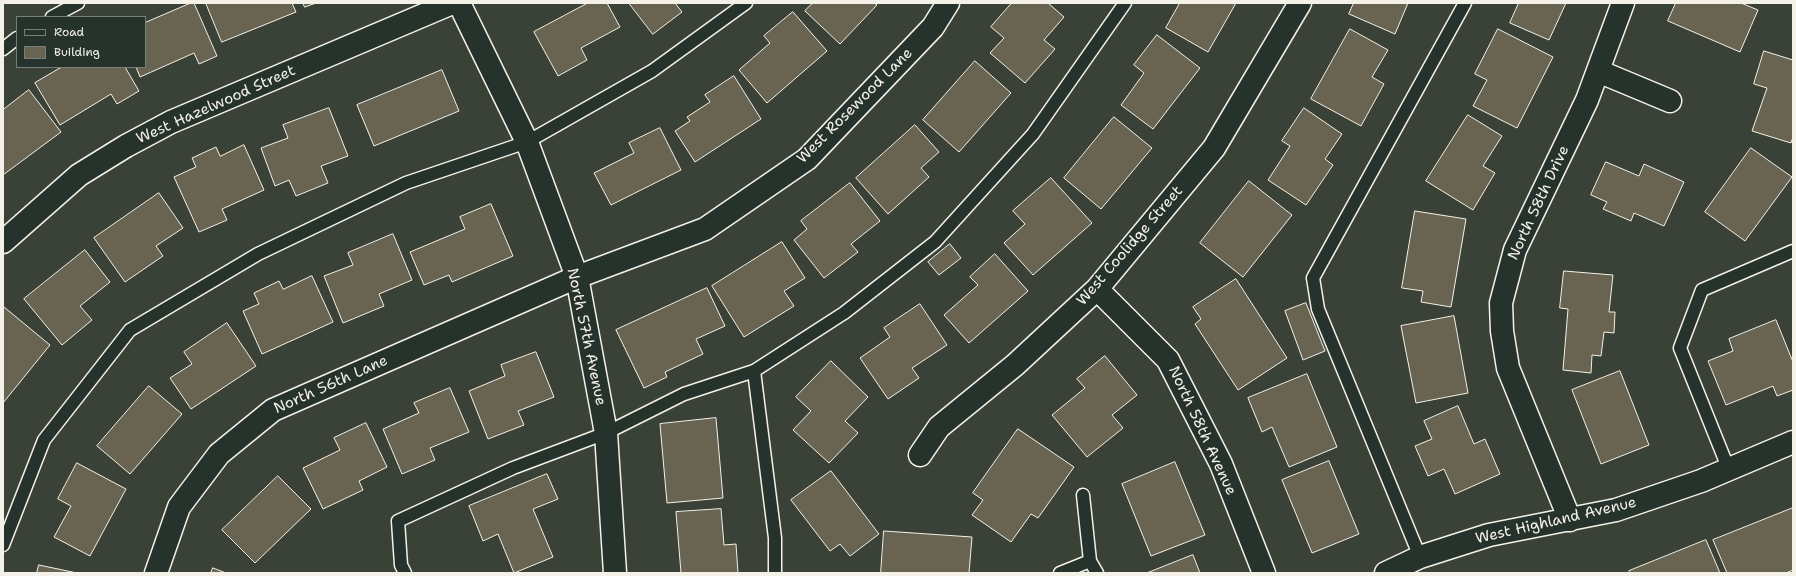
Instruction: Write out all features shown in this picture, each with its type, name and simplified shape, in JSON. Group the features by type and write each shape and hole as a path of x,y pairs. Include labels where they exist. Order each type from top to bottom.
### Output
{"street":[{"name":"West Hazelwood Street","path":"3,242 79,175 126,146 171,122 452,3"},
{"name":"North 57th Avenue","path":"459,3 527,142 576,277 606,433 615,573"},
{"name":"West Rosewood Lane","path":"576,277 705,229 807,159 933,27 948,3"},
{"name":"West Coolidge Street","path":"920,455 939,427 1015,365 1097,289 1214,148 1300,3"},
{"name":"North 58th Drive","path":"1570,520 1508,368 1502,331 1501,303 1515,250 1586,100 1623,3"},
{"path":"1598,71 1670,101"},
{"name":"North 56th Lane","path":"156,573 179,507 219,454 273,410 576,277"},
{"name":"North 58th Avenue","path":"1097,289 1168,360 1221,464 1264,573"},
{"name":"West Highland Avenue","path":"1386,573 1420,557 1489,535 1616,510 1729,470 1793,442"}],"lane":[{"path":"54,16 78,3"},
{"path":"3,545 44,440 130,330 258,254 406,183 527,142 652,71 746,3"},
{"path":"405,573 401,565 398,521 513,468 606,433 684,394 754,371 844,313 935,242 1033,134 1125,3"},
{"path":"1420,557 1318,310 1313,278 1465,3"},
{"path":"3,49 16,39"},
{"path":"1729,470 1680,348 1702,290 1793,251"},
{"path":"754,371 775,538 775,573"},
{"path":"1083,494 1090,561 1097,573"},
{"path":"1060,573 1090,561"}],"building":[{"path":"194,3 217,56 199,64 194,53 140,77 136,68 146,68 146,23"},
{"path":"206,3 292,3 296,12 222,42"},
{"path":"303,3 316,3 305,7"},
{"path":"588,3 607,3 620,27 581,48 587,60 558,76 534,32"},
{"path":"629,3 675,3 682,12 653,34"},
{"path":"813,3 874,3 877,5 840,44 805,11"},
{"path":"1012,3 1048,3 1064,17 1044,40 1055,49 1025,83 990,53 1004,38 991,27"},
{"path":"1180,3 1236,3 1208,52 1166,28"},
{"path":"1354,3 1408,3 1395,34 1349,14"},
{"path":"1519,3 1566,3 1549,40 1510,23"},
{"path":"1676,3 1741,3 1758,10 1740,52 1668,21"},
{"path":"793,12 827,51 767,103 739,70 770,43 764,36"},
{"path":"1350,29 1388,50 1372,77 1384,84 1361,126 1311,99"},
{"path":"1498,29 1553,57 1517,128 1473,106 1487,80 1475,74"},
{"path":"1157,35 1200,68 1153,129 1121,105 1144,73 1134,65"},
{"path":"1764,51 1793,60 1793,137 1791,143 1752,131 1767,88 1754,84"},
{"path":"975,61 1011,93 959,152 923,120"},
{"path":"60,68 126,68 139,91 117,104 111,94 60,125 35,83"},
{"path":"442,70 459,111 374,146 357,105"},
{"path":"734,76 761,119 695,162 675,131 690,121 687,117 710,102 705,95"},
{"path":"29,90 61,132 3,175 3,110"},
{"path":"329,108 348,156 321,166 328,183 296,196 289,180 275,186 261,148 288,138 283,125"},
{"path":"1304,108 1342,134 1325,159 1333,165 1306,205 1268,180 1290,146 1282,141"},
{"path":"1468,115 1502,136 1483,166 1495,173 1473,210 1426,181"},
{"path":"1114,117 1152,148 1101,209 1064,178"},
{"path":"915,125 939,152 921,168 929,177 888,214 856,178"},
{"path":"660,128 681,170 611,205 594,173 634,153 629,143"},
{"path":"244,145 264,190 222,209 227,220 199,232 174,177 196,167 192,158 216,147 220,156"},
{"path":"1751,148 1792,177 1745,241 1705,212"},
{"path":"1606,162 1639,176 1644,164 1684,182 1664,226 1634,213 1631,221 1603,209 1607,202 1591,195"},
{"path":"1051,178 1092,223 1033,275 1004,243 1025,224 1013,211"},
{"path":"1249,181 1292,215 1243,277 1200,243"},
{"path":"850,183 880,221 851,244 858,252 824,278 794,240 807,229 801,221"},
{"path":"159,193 183,228 156,246 163,256 125,282 94,238"},
{"path":"491,204 513,256 452,282 449,275 424,285 410,252 465,229 460,217"},
{"path":"1415,211 1466,219 1451,307 1421,302 1423,291 1402,288"},
{"path":"393,234 412,280 379,294 384,306 343,323 324,276 353,265 348,253"},
{"path":"782,242 805,278 784,291 794,306 744,337 712,286"},
{"path":"950,244 961,258 939,275 928,262"},
{"path":"85,250 110,282 80,306 92,320 62,345 24,299"},
{"path":"995,254 1028,291 969,343 944,315 978,285 970,277"},
{"path":"1564,271 1613,275 1609,312 1615,312 1614,333 1604,332 1601,356 1592,355 1591,373 1563,370 1568,309 1560,308"},
{"path":"312,276 333,322 262,354 243,311 259,304 254,293 279,281 283,289"},
{"path":"1236,279 1287,358 1238,390 1195,324 1201,319 1193,307"},
{"path":"707,288 725,326 696,339 703,354 665,372 667,377 644,388 616,330"},
{"path":"1306,303 1325,351 1303,360 1285,311"},
{"path":"920,304 947,345 912,368 919,378 888,399 860,358 890,337 884,328"},
{"path":"4,307 50,345 3,403 3,308"},
{"path":"1454,316 1468,393 1416,403 1401,326"},
{"path":"1776,320 1793,362 1793,390 1777,396 1773,386 1726,405 1708,361 1733,351 1729,339"},
{"path":"227,323 256,366 191,409 170,378 192,364 184,352"},
{"path":"536,352 554,397 518,411 524,425 488,439 469,391 505,376 501,365"},
{"path":"1105,356 1137,395 1112,415 1123,428 1087,457 1052,415 1085,388 1077,379"},
{"path":"831,361 868,397 845,421 858,433 829,463 793,430 811,411 796,397"},
{"path":"1620,371 1649,445 1601,464 1572,390"},
{"path":"1307,374 1337,447 1289,467 1272,427 1262,432 1248,398"},
{"path":"149,386 182,414 130,474 97,446"},
{"path":"450,388 469,432 430,448 435,460 402,474 383,429 419,413 414,403"},
{"path":"1458,406 1474,444 1485,439 1500,474 1455,494 1444,469 1428,476 1415,446 1432,439 1424,421"},
{"path":"716,418 723,498 667,503 660,424"},
{"path":"366,423 387,467 359,481 363,490 323,509 303,468 340,450 334,438"},
{"path":"1018,429 1074,467 1038,518 1031,514 1011,542 972,515 983,500 973,493"},
{"path":"1329,461 1359,534 1312,553 1282,480"},
{"path":"1175,462 1205,535 1151,556 1122,484"},
{"path":"77,463 126,489 90,556 54,537 71,506 58,499"},
{"path":"831,471 879,534 850,556 840,544 830,551 791,500"},
{"path":"547,474 558,499 533,509 553,557 514,573 498,534 483,541 469,506"},
{"path":"278,476 311,509 255,563 222,530"},
{"path":"1793,508 1793,570 1786,573 1727,573 1713,540"},
{"path":"721,509 724,545 736,544 738,573 681,573 676,512"},
{"path":"884,531 972,537 969,573 881,573"},
{"path":"1706,540 1720,573 1629,573 1629,571"},
{"path":"1193,555 1200,573 1147,573"},
{"path":"39,565 77,573 37,573"},
{"path":"213,568 226,573 211,573"}]}
